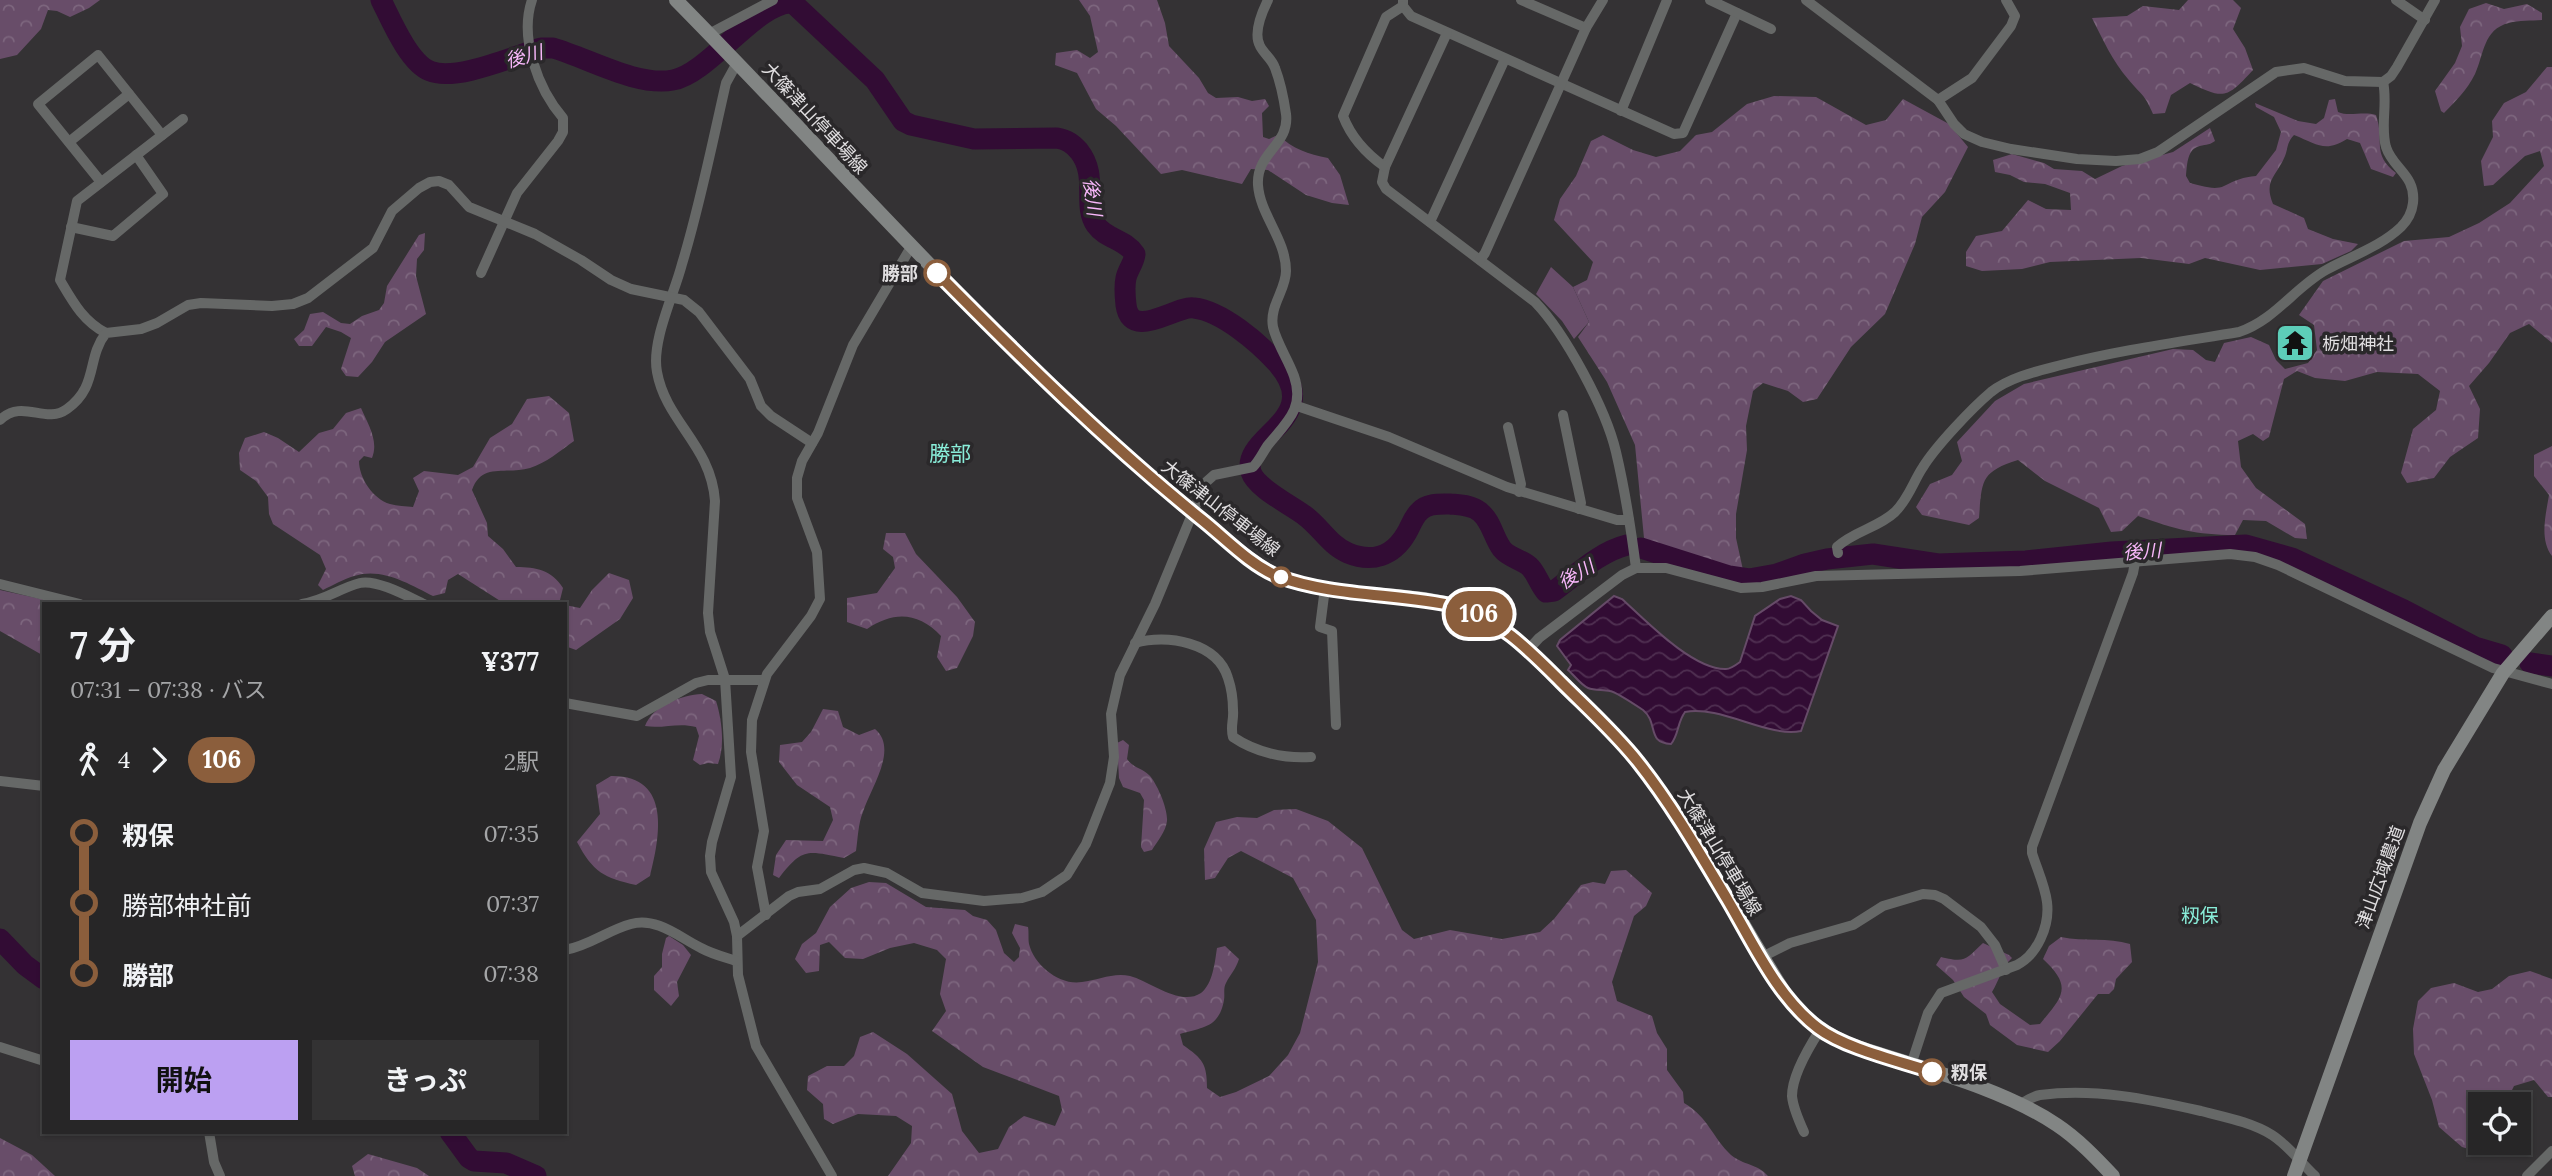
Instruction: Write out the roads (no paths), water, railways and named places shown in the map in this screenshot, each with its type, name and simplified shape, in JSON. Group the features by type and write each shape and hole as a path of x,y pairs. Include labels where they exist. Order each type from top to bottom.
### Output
{"main road":[{"name":"大篠津山停車場線","path":"676,0 911,247 1060,396 1141,469 1261,567 1293,581 1325,588 1436,602 1474,611 1496,623 1528,650 1636,759 1662,794 1799,1012 1820,1030 1846,1043 2021,1104 2058,1126 2090,1151 2113,1176"},
{"name":"津山広域農道","path":"2294,1176 2420,823 2444,770 2503,673 2552,616"}],"street":[{"path":"481,273 517,194 563,132 564,118 550,102 533,58 527,16 532,0"},
{"path":"712,36 773,0"},
{"path":"737,936 789,896 820,889 854,870 864,868 887,873 922,893 972,900 1022,898 1056,884 1067,875 1078,859 1110,783 1114,757 1111,713 1120,675 1155,604 1208,478 1249,468 1287,422 1297,405 1298,390 1294,374 1273,325 1273,313 1287,269 1282,247 1258,185 1259,169 1267,152 1282,138 1287,128 1275,68 1258,43 1261,18 1268,0"},
{"path":"1521,0 1586,28"},
{"path":"1479,260 1485,253 1586,28 1603,0"},
{"path":"1621,111 1667,0"},
{"path":"1710,0 1771,29"},
{"path":"1806,0 1938,100 1964,134 1982,142 2011,149 2077,159 2116,161 2140,159 2158,152 2276,72 2304,68 2345,81 2383,82 2391,76 2435,0"},
{"path":"1938,100 1972,78 2011,26 2015,16 2006,0"},
{"path":"2396,0 2424,20"},
{"path":"1385,167 1360,144 1343,116 1386,17 1403,3 1411,16 1674,134 1683,133 1737,13"},
{"path":"1447,33 1385,167 1382,182 1386,189 1535,302 1551,319 1607,425 1615,450 1636,568"},
{"path":"101,182 38,104 99,55 162,135"},
{"path":"733,58 699,201 661,332 656,369 660,386 670,406 708,467 715,501 708,613 710,632 725,679 731,777 710,856 711,872 734,922 737,936 736,961 742,997 756,1046 832,1176"},
{"path":"1430,222 1505,59"},
{"path":"1838,553 1837,547 1842,542 1893,515 1904,503 1930,456 1992,391 2035,372 2075,362 2161,343 2253,328 2325,270 2386,239 2402,226 2413,203 2412,188 2407,174 2391,157 2386,145 2383,82"},
{"path":"69,142 129,94"},
{"path":"183,119 77,201 60,280 89,323 106,334 141,329 188,305 201,303 272,306 293,304 308,298 373,248 392,211 419,188 439,181 449,185 469,207 535,234 611,281 631,289 684,300 699,313 750,379 761,406 771,416 812,443"},
{"path":"71,227 113,236 163,194 136,155"},
{"path":"766,915 757,867 764,825 750,736 752,719 764,680 789,642 811,616 820,599 817,552 796,488 802,461 818,433 853,345 911,247"},
{"path":"0,420 13,411 58,414 67,409 89,384 96,355 106,334"},
{"path":"1297,405 1389,437 1519,492 1617,520 1629,520"},
{"path":"1563,415 1581,503 1579,509"},
{"path":"1508,427 1521,485 1519,492"},
{"path":"1528,650 1539,638 1622,575 1636,568 1666,568 1741,588 1762,587 1816,576 2020,571 2230,554 2255,557 2321,584 2503,673 2552,684"},
{"path":"1911,1065 1928,1013 1941,993 2025,961 2042,935 2048,905 2032,847 2088,699 2135,562"},
{"path":"315,602 363,582 386,587 420,602"},
{"path":"0,584 72,602"},
{"path":"1325,588 1320,627 1332,631 1336,725"},
{"path":"1135,643 1179,641 1200,648 1215,657 1228,679 1233,710 1233,737 1255,749 1285,756 1311,757"},
{"path":"567,703 637,716 696,683 725,679 764,680"},
{"path":"0,781 42,786"},
{"path":"1762,957 1790,943 1853,925 1883,906 1923,894 1944,899 1981,927 1995,945 2006,970"},
{"path":"567,949 623,926 646,923 660,926 701,948 736,961"},
{"path":"1804,1132 1792,1096 1798,1072 1820,1030"},
{"path":"0,1047 42,1060"},
{"path":"2021,1104 2037,1095 2109,1094 2151,1100 2241,1121 2287,1146 2315,1176"},
{"path":"209,1134 214,1162 220,1176"},
{"path":"2527,1176 2552,1151"},
{"path":"2540,1163 2552,1168"}],"water":[{"path":"1614,596 1622,599 1656,631 1685,653 1713,667 1726,669 1740,662 1755,616 1780,599 1791,596 1801,600 1822,620 1838,626 1801,731 1774,730 1699,711 1685,712 1671,744 1658,740 1648,715 1643,710 1608,690 1585,687 1568,670 1571,665 1557,646 1560,640"}],"waterway":[{"name":"後川","path":"381,0 408,50 430,71 469,71 541,48 553,48 628,76 659,81 687,75 765,13 779,5 793,3 875,80 903,121 974,139 1057,138 1076,148 1088,170 1090,209 1096,225 1135,254 1125,285 1126,305 1130,316 1136,321 1145,321 1186,309 1205,310 1239,329 1277,363 1290,383 1292,399 1288,413 1257,447 1251,459 1251,472 1260,484 1310,519 1341,550 1357,556 1381,556 1401,542 1423,508 1438,504 1466,506 1484,516 1502,549 1529,566 1546,592 1554,591 1607,553 1627,545"},
{"name":"後川","path":"1641,548 1729,576 1749,579 1777,574 1827,559 1873,554 1938,564 2026,561 2112,552 2246,545 2292,558 2404,610 2475,647 2502,655"},
{"name":"後川","path":"2530,663 2552,666"},
{"path":"0,939 25,965 42,978"},
{"path":"451,1134 474,1161 506,1163 536,1176"}],"place":[{"name":"勝部","path":"937,273"},
{"name":"栃畑神社","path":"2295,343"},
{"name":"籾保","path":"1932,1072"}],"district":[{"name":"勝部","path":"950,453"},
{"name":"籾保","path":"2200,915"}]}
